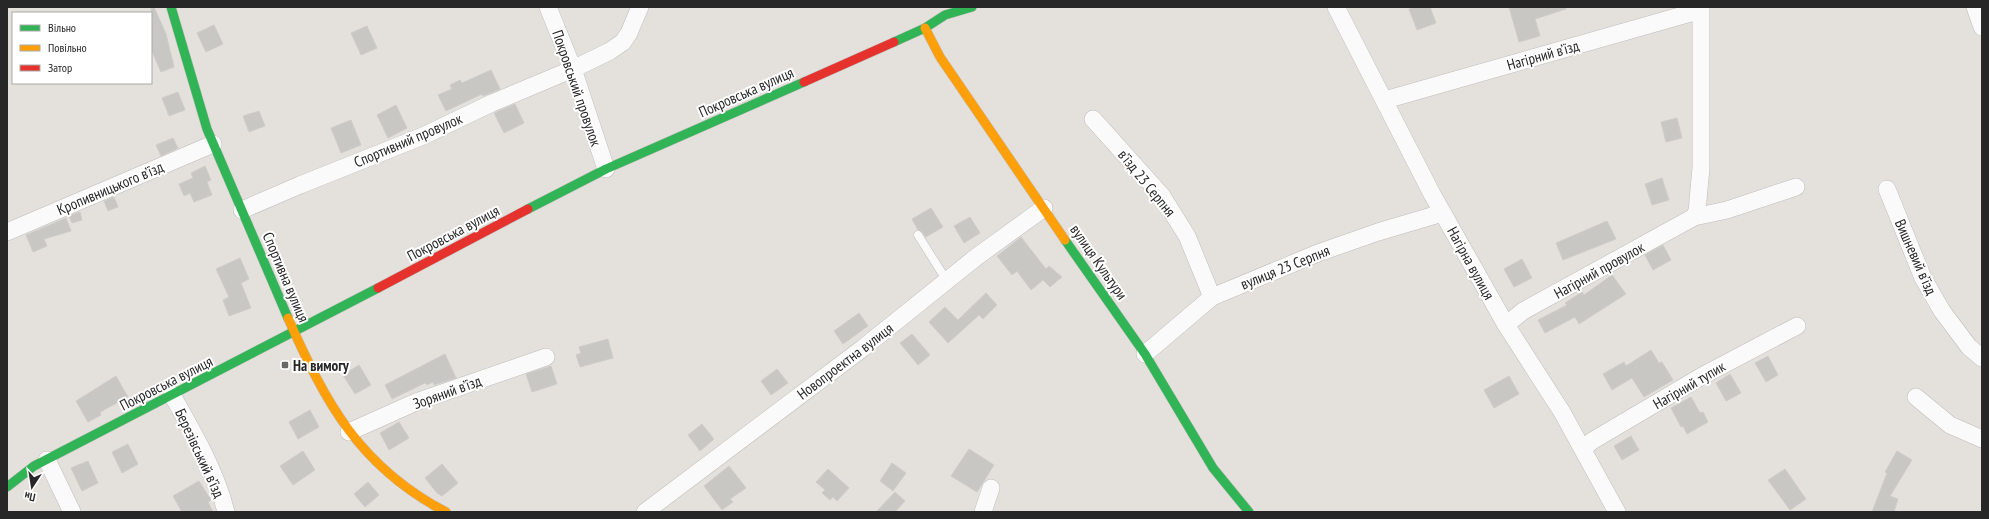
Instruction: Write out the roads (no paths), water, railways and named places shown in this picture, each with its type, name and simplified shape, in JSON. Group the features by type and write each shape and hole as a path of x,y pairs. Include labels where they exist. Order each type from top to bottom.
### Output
{"street":[{"name":"Спортивна вулиця","path":"171,7 191,77 213,144 294,332 318,381 349,432 368,454 389,474 413,492 446,512"},
{"name":"Покровський провулок","path":"548,7 573,69 606,169"},
{"name":"Спортивний провулок","path":"242,210 423,136 492,103 573,69 610,51 623,42 632,29 640,7"},
{"path":"925,28 943,11 972,7"},
{"name":"Нагірна вулиця","path":"1336,7 1442,213 1506,325 1562,412 1617,512"},
{"path":"1975,7 1982,27"},
{"path":"1694,217 1697,211 1701,168 1701,8"},
{"name":"Нагірний в’їзд","path":"1385,100 1701,8"},
{"name":"Покровська вулиця","path":"7,487 34,466 606,169 925,28"},
{"name":"вулиця Культури","path":"925,28 944,64 991,134 1145,354 1172,396 1200,448 1213,468 1249,512"},
{"name":"в’їзд 23 Серпня","path":"1093,119 1162,196 1187,236 1212,297"},
{"name":"Кропивницького в’їзд","path":"7,232 213,144"},
{"name":"Нагірний провулок","path":"1506,325 1523,311 1694,217 1727,210 1796,187"},
{"name":"Вишневий в’їзд","path":"1887,189 1923,278 1942,311 1969,347 1982,358"},
{"name":"Новопроектна вулиця","path":"645,512 863,348 947,281 1044,208"},
{"name":"вулиця 23 Серпня","path":"1145,354 1212,297 1318,253 1370,234 1442,213"},
{"name":"Нагірний тупик","path":"1583,449 1592,441 1702,376 1797,326"},
{"name":"Зоряний в’їзд","path":"349,432 416,402 546,357"},
{"name":"Березівський в’їзд","path":"172,395 208,462 223,497 226,512"},
{"path":"1916,397 1950,425 1982,439"},
{"path":"47,460 72,512"},
{"path":"983,512 991,488"}],"lane":[{"path":"918,235 947,281"}],"place":[{"name":"На вимогу","path":"285,365"}]}
